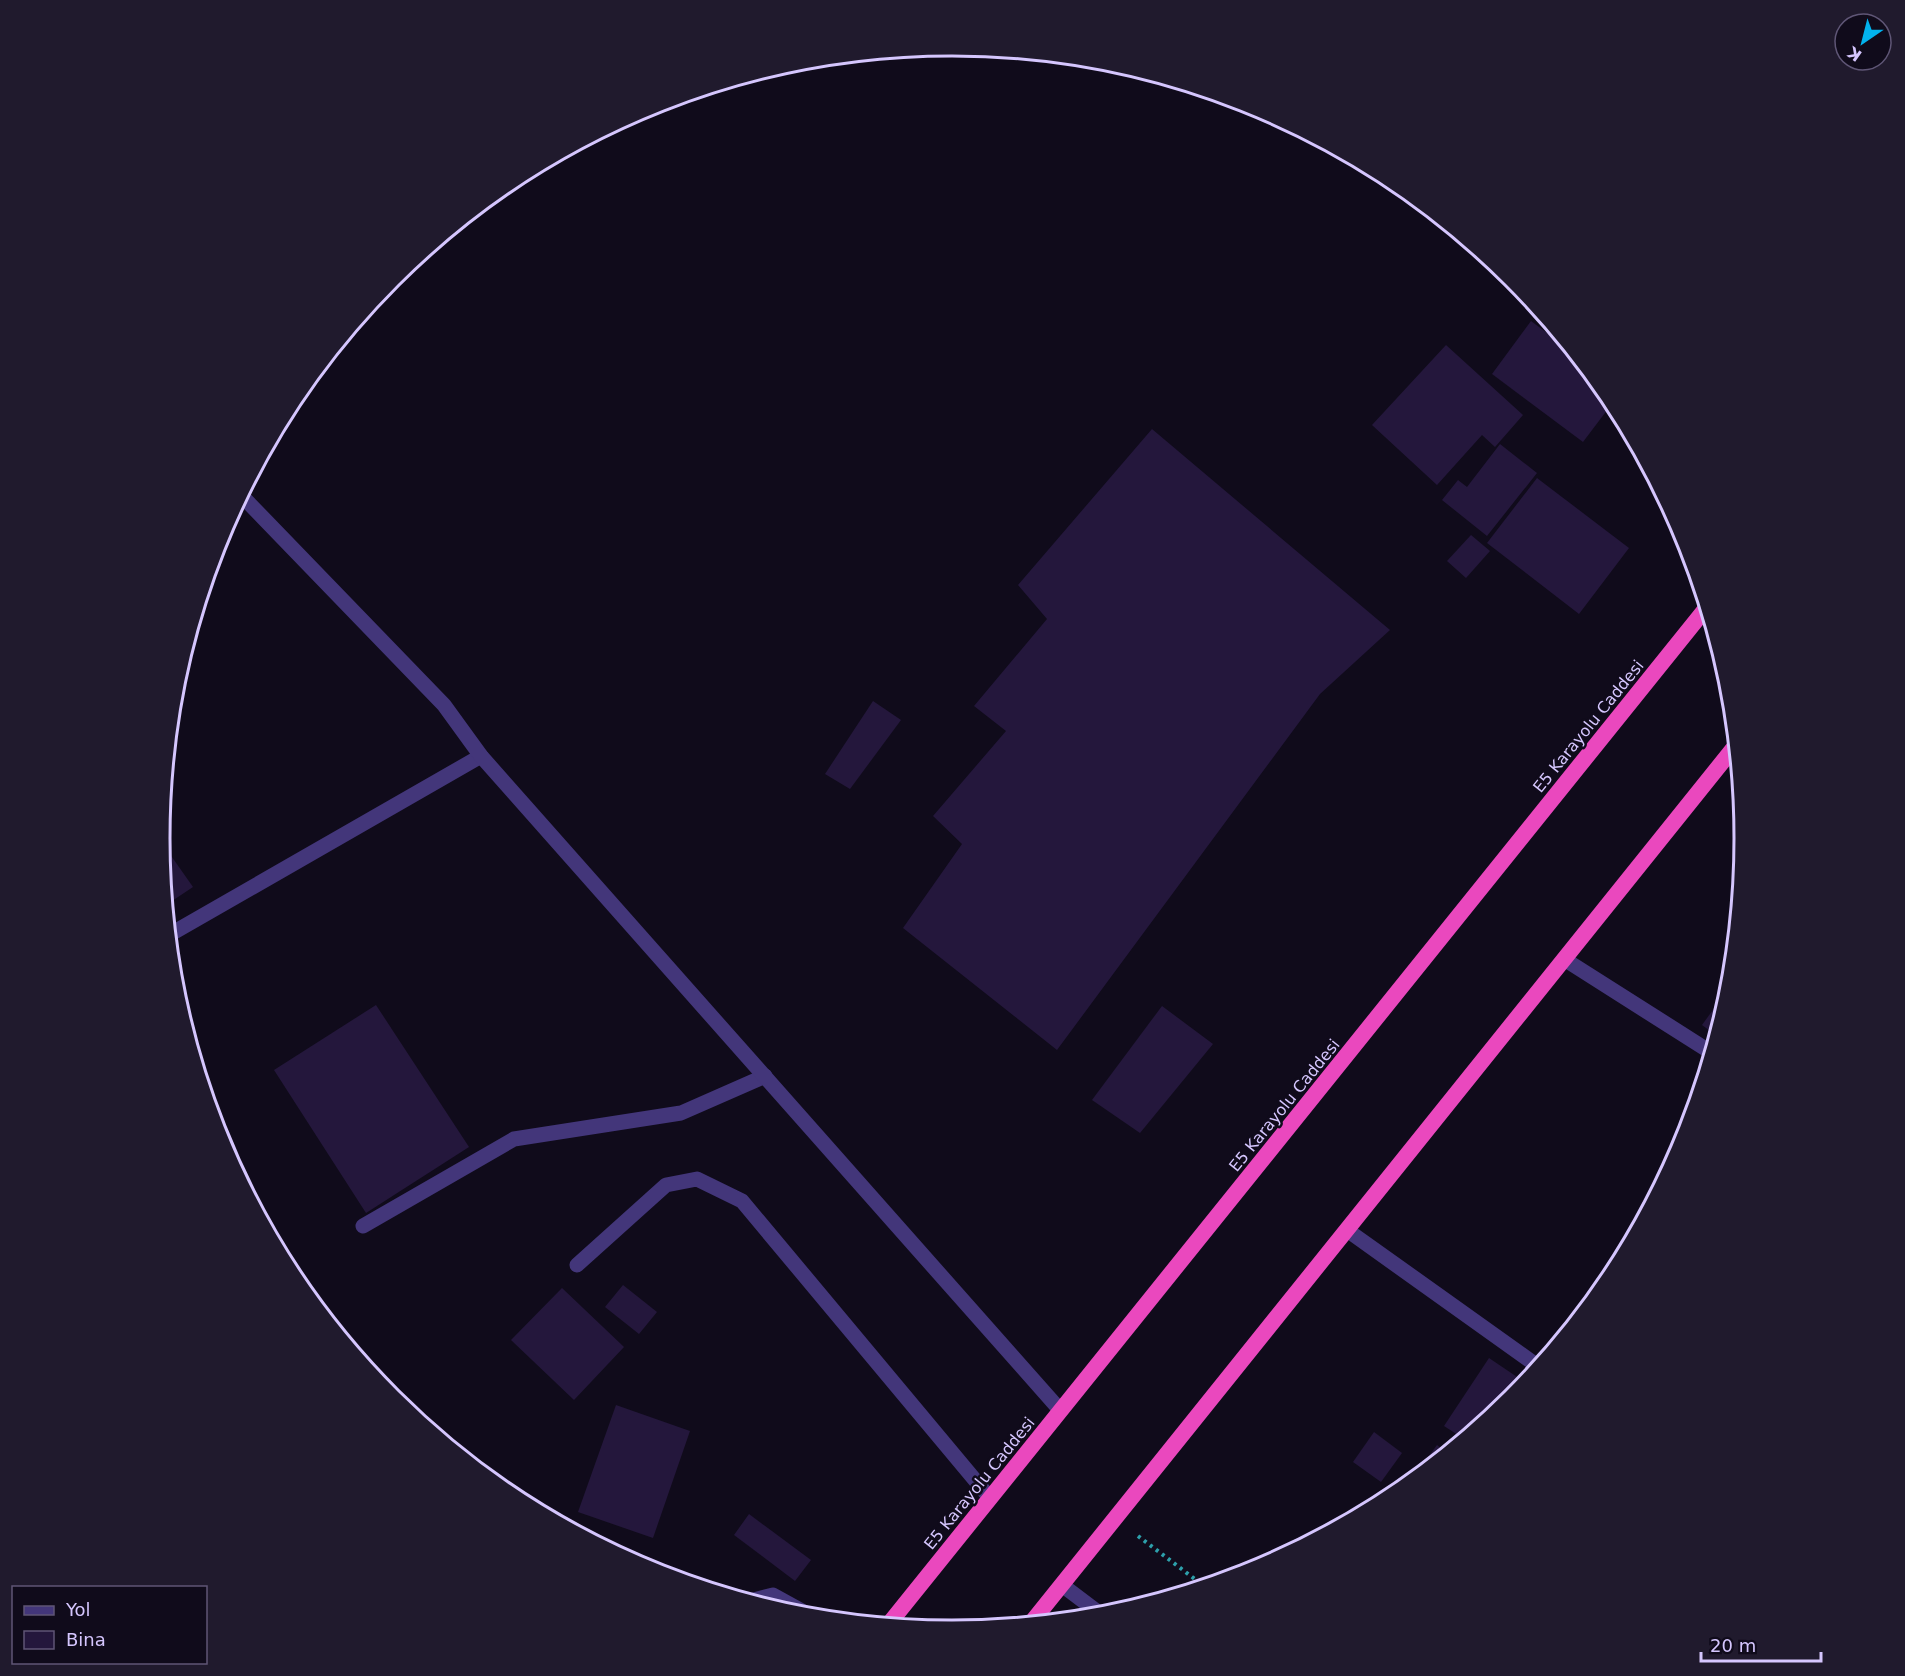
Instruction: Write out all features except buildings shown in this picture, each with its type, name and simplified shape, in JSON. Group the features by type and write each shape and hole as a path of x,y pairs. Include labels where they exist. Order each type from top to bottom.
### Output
{"highway":[{"name":"E5 Karayolu Caddesi","path":"893,1618 1702,614"},
{"path":"1037,1616 1730,753"}],"street":[{"path":"247,501 444,705 482,756 1060,1410"},
{"path":"176,931 482,756"},
{"path":"1564,959 1706,1049"},
{"path":"363,1226 514,1139 681,1113 765,1076"},
{"path":"577,1265 666,1185 697,1179 742,1201 990,1498"},
{"path":"1347,1230 1533,1363"},
{"path":"1062,1585 1092,1607"},
{"path":"765,1597 773,1595 785,1602"}],"path":[{"path":"1115,1519 1197,1581"}]}
